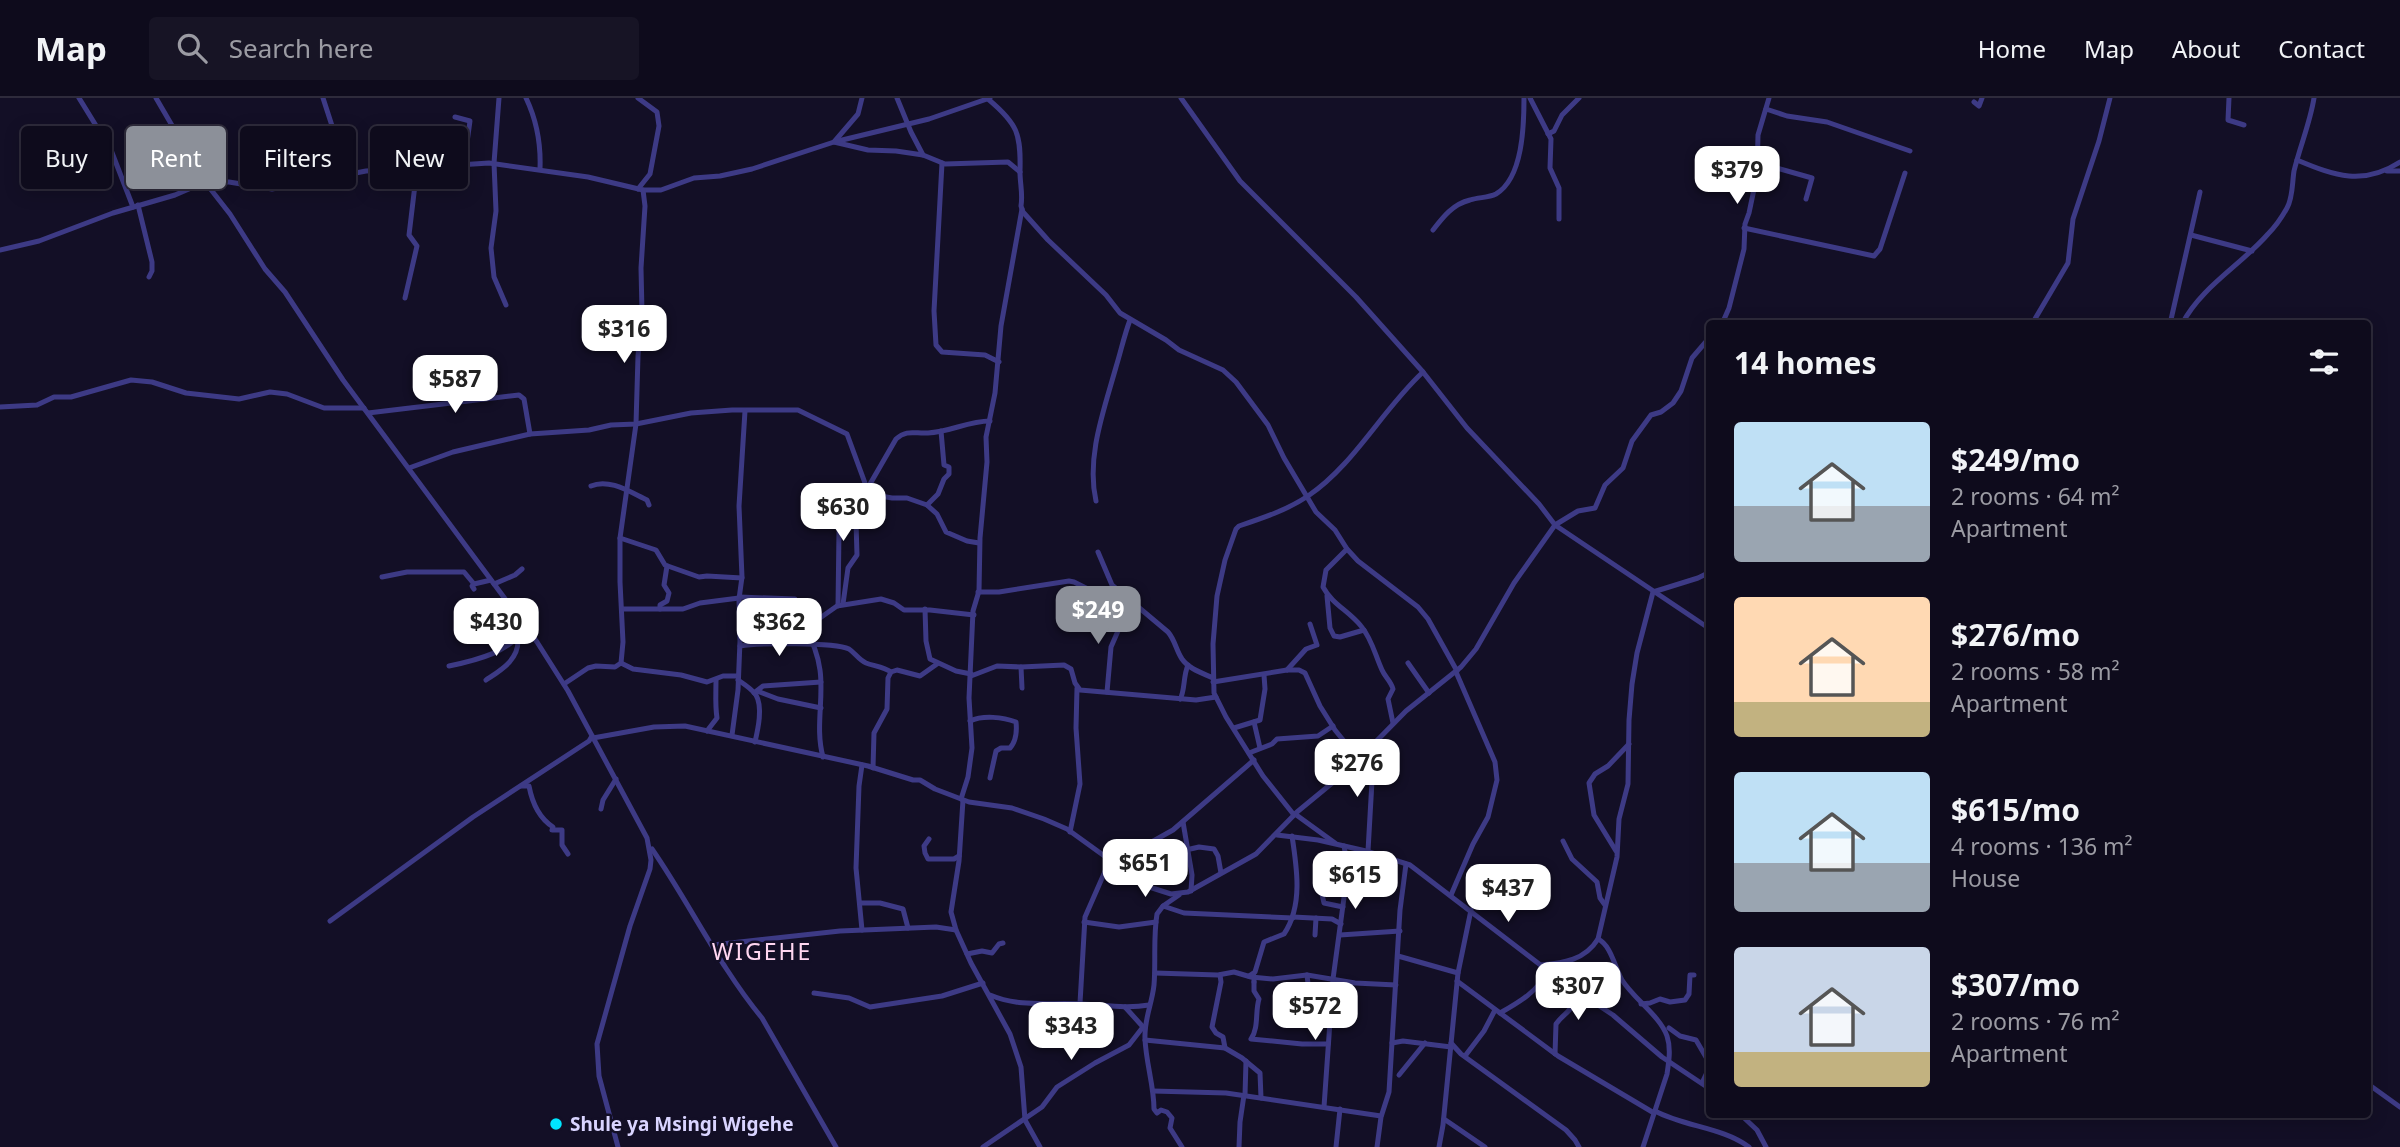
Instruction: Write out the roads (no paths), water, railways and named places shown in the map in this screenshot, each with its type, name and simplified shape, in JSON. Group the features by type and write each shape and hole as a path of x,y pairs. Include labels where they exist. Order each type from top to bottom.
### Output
{"street":[{"path":"79,98 111,150 135,206 152,262 149,277"},
{"path":"156,98 172,126"},
{"path":"323,98 332,126"},
{"path":"499,98 495,163 496,211 491,256 496,284 506,305"},
{"path":"526,98 538,136 540,169"},
{"path":"621,663 623,642 620,538 636,424 645,206 641,190 650,174 659,126 657,112 638,98"},
{"path":"834,142 858,114 862,98"},
{"path":"897,98 923,155"},
{"path":"468,164 495,163 540,169 641,190 662,190 694,178 752,169 834,142 908,124 989,98 1005,113 1016,130 1021,149 1021,209 986,438 987,469 979,543 978,592 968,708 972,748 962,800 960,856 951,904 956,930 1010,1034 1021,1067 1025,1120 1040,1147"},
{"path":"1181,98 1240,181 1356,297 1423,372 1467,428 1539,504 1555,525 1706,625"},
{"path":"1527,98 1552,141 1550,168 1559,188 1559,219"},
{"path":"1433,230 1455,205 1494,195 1505,186 1513,173 1521,148 1527,98"},
{"path":"1548,134 1554,131 1567,109 1579,98"},
{"path":"1724,320 1744,243 1744,228 1755,187 1758,135 1769,98"},
{"path":"1974,102 1979,106 1982,98"},
{"path":"2034,320 2069,260 2073,219 2110,98"},
{"path":"2229,98 2228,120 2244,125"},
{"path":"2185,320 2201,296 2252,251 2288,207 2297,160 2311,118 2314,98"},
{"path":"1766,109 1787,116 1827,122 1910,151"},
{"path":"455,117 470,121 468,135"},
{"path":"834,142 868,150 896,150 923,155 942,163 961,165 1004,161 1020,172"},
{"path":"2297,160 2343,177 2387,171 2400,172"},
{"path":"2387,171 2400,162"},
{"path":"942,163 934,311 936,345 942,352 985,355 999,362"},
{"path":"1757,168 1777,168 1812,178 1806,199"},
{"path":"1744,228 1874,256 1880,249 1905,173"},
{"path":"0,250 39,241 189,189"},
{"path":"210,189 265,269 285,292 321,348 526,627 564,684 650,846 749,1003 762,1018 836,1147"},
{"path":"405,298 417,247 409,236 415,189"},
{"path":"2171,320 2200,192"},
{"path":"1021,209 1048,240 1106,295 1120,313 1176,348 1229,375 1263,416 1316,512 1335,530 1358,561 1419,607 1428,619 1456,671 1495,762 1497,780 1488,817 1451,895"},
{"path":"2190,235 2252,251"},
{"path":"1096,501 1092,484 1095,448 1122,340 1130,320"},
{"path":"330,921 593,737 670,725 732,735 862,765 920,780 962,800 1033,814 1070,832 1146,886 1171,894 1191,891 1256,854 1294,815 1339,779 1393,723 1456,671 1476,649 1514,583 1555,525 1578,511 1595,508 1605,485 1623,468 1632,441 1651,415 1673,403 1681,391 1692,358 1706,342"},
{"path":"1348,861 1340,846 1294,815 1263,776 1216,697 1213,644 1217,596 1225,560 1239,526 1277,513 1307,497 1334,474 1423,372"},
{"path":"0,407 37,405 54,397 71,397 131,380 152,382 187,393 239,399 270,392 287,394 324,408 366,411 519,395 524,399 530,434"},
{"path":"409,468 453,452 530,434 636,424 691,413 798,410 846,433 867,492"},
{"path":"732,735 740,646 739,597 742,578 739,506 745,411"},
{"path":"841,605 848,568 857,555 856,522 862,500 896,439 910,432 928,433 990,421"},
{"path":"927,505 938,494 949,474 949,467 944,465 941,431"},
{"path":"591,486 602,482 647,500 649,505"},
{"path":"867,492 892,498 907,498 927,505 937,514 946,532 979,543"},
{"path":"839,531 841,605"},
{"path":"620,538 658,552 667,566 699,577 742,578"},
{"path":"1347,549 1326,570 1323,587 1327,595 1330,628 1335,638 1364,630"},
{"path":"1098,552 1112,585 1168,632 1188,665 1213,680 1287,670 1305,673 1333,726 1348,746 1361,756"},
{"path":"660,610 669,593 664,584 667,566"},
{"path":"382,577 407,572 464,572 474,587 515,575 522,569"},
{"path":"1653,592 1706,574"},
{"path":"978,592 999,592 1069,581 1098,594 1129,601"},
{"path":"1541,965 1565,962 1584,955 1591,951 1598,939 1617,854 1619,819 1628,784 1629,702 1653,592"},
{"path":"1327,595 1351,615 1372,643 1393,689 1388,699 1393,723"},
{"path":"622,609 683,609 700,603 739,597 794,598 817,651 821,682 819,735 823,757"},
{"path":"804,624 841,605 886,599 904,610 974,615"},
{"path":"1107,692 1111,647 1118,631 1118,599"},
{"path":"925,610 926,648 930,659 937,664 971,675 979,675 997,666 1068,666 1071,669 1077,688 1076,727 1080,784 1070,832"},
{"path":"1287,670 1306,649 1318,645 1310,624"},
{"path":"449,666 482,659 518,639 526,627"},
{"path":"486,680 507,667 518,648 518,639"},
{"path":"740,646 813,644 849,649 860,660 891,672"},
{"path":"621,663 633,669 681,675 707,682 723,676 738,678 755,692 821,708"},
{"path":"564,684 588,668 615,667 621,663"},
{"path":"1408,663 1429,693"},
{"path":"873,768 874,733 887,709 888,678 891,672 897,670 920,676 937,664"},
{"path":"1180,699 1183,695 1183,677 1188,665"},
{"path":"1021,667 1022,688"},
{"path":"1234,727 1261,719 1264,675"},
{"path":"707,731 717,721 716,680"},
{"path":"755,692 763,686 821,682"},
{"path":"1077,688 1180,699 1216,697"},
{"path":"755,692 759,719 755,741"},
{"path":"970,720 990,718 1016,722 1013,744 1010,748 996,751 990,778"},
{"path":"1254,722 1260,748"},
{"path":"1250,753 1272,744 1277,739 1318,736 1333,726"},
{"path":"1617,854 1594,816 1589,783 1595,774 1608,766 1629,744"},
{"path":"1368,852 1372,781 1369,747"},
{"path":"1080,1003 1084,922 1112,862 1146,847 1183,822 1254,760"},
{"path":"862,765 856,841 862,930"},
{"path":"601,809 603,800 616,779"},
{"path":"521,786 529,786 532,801 543,821 553,827 552,831 562,830 562,845 568,855"},
{"path":"1183,822 1192,875 1191,891"},
{"path":"1276,835 1368,852 1406,864 1471,910 1548,971 1613,1015 1646,1045 1706,1086"},
{"path":"1292,836 1297,870 1293,918 1284,934 1264,942 1252,978 1254,991 1259,999 1255,1035 1251,1039 1328,1044"},
{"path":"929,839 924,846 928,859 954,859 960,856"},
{"path":"1563,841 1572,859 1597,882 1600,898 1605,905"},
{"path":"618,1147 599,1076 597,1044 629,926 650,869 650,846"},
{"path":"1186,850 1199,847 1213,849 1218,856 1221,873"},
{"path":"1324,1107 1333,979 1348,861 1357,850"},
{"path":"1377,1147 1381,1116 1389,1092 1406,864"},
{"path":"1320,886 1324,903 1343,906"},
{"path":"1180,894 1159,910 1153,990 1144,1028 1154,1109 1157,1113 1161,1110 1167,1112 1172,1118 1170,1128 1182,1147"},
{"path":"860,903 880,903 903,909 908,928"},
{"path":"1163,906 1184,913 1332,919 1341,925"},
{"path":"1439,1147 1458,973 1471,910"},
{"path":"1315,934 1316,918"},
{"path":"1084,922 1119,927 1156,922"},
{"path":"713,945 862,930 947,927 956,930"},
{"path":"1340,934 1399,931"},
{"path":"1598,939 1603,941 1618,973 1665,1031 1669,1045 1669,1062 1643,1147"},
{"path":"967,954 982,951 992,953 999,943 1003,943"},
{"path":"1398,956 1458,973"},
{"path":"1465,1056 1497,1011 1524,1000 1541,985 1548,971"},
{"path":"1155,973 1222,976 1234,972 1252,978 1280,979 1307,975 1396,985"},
{"path":"1307,975 1309,992"},
{"path":"1641,1004 1660,999 1670,1002 1685,1000 1689,994 1690,975 1694,975"},
{"path":"1222,976 1212,1027 1223,1037 1225,1048"},
{"path":"1457,981 1555,1054 1655,1112 1732,1137 1749,1147"},
{"path":"814,993 849,998 870,1007 942,996 983,984"},
{"path":"1555,1054 1555,1027 1559,1019 1569,1012 1575,998 1574,989"},
{"path":"990,995 1007,1002 1035,1005 1149,1005"},
{"path":"1125,1007 1144,1028"},
{"path":"984,1147 1042,1107 1057,1087 1129,1045 1144,1028"},
{"path":"1669,1028 1680,1036 1696,1040 1706,1058"},
{"path":"1145,1040 1225,1048 1246,1060 1261,1073 1261,1098"},
{"path":"1392,1043 1402,1041 1451,1045 1566,1130 1579,1147"},
{"path":"1399,1074 1425,1043"},
{"path":"1239,1147 1246,1060"},
{"path":"1702,1083 1706,1074"},
{"path":"2371,1086 2400,1107"},
{"path":"1153,1091 1205,1090 1381,1116"},
{"path":"1336,1147 1340,1109"},
{"path":"1744,1118 1757,1130 1766,1147"},
{"path":"1444,1119 1485,1147"}],"place":[{"name":"Shule ya Msingi Wigehe","path":"556,1124"}],"district":[{"name":"WIGEHE","path":"762,951"}]}
